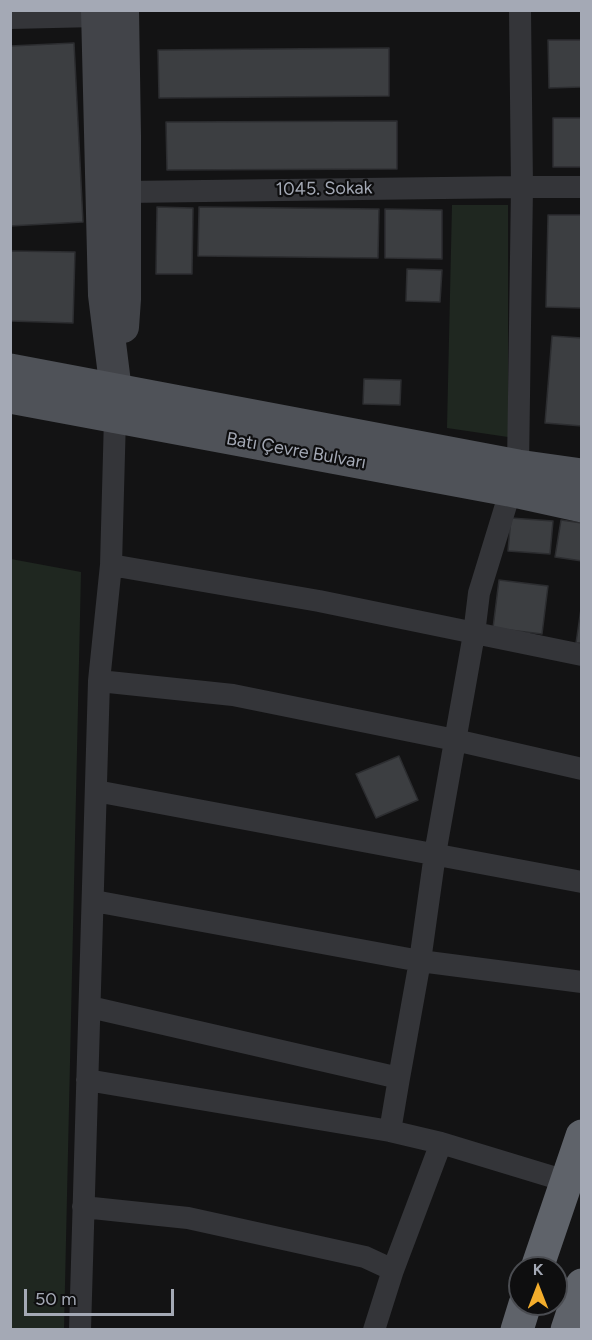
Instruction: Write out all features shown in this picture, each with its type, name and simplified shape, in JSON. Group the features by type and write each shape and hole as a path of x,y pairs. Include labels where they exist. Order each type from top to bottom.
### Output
{"highway":[{"path":"541,1256 582,1136"},
{"path":"567,1329 582,1285"}],"main road":[{"name":"Batı Çevre Bulvarı","path":"10,370 116,404"},
{"name":"Batı Çevre Bulvarı","path":"10,397 116,404 513,478 582,506"},
{"name":"Batı Çevre Bulvarı","path":"513,478 582,475"}],"street":[{"path":"390,1131 420,962 435,854 474,634 479,593 513,478 522,187 520,10"},
{"path":"10,18 107,12"},
{"path":"80,1329 99,681 111,565 116,404 125,299 125,192 107,12"},
{"path":"107,12 104,295 116,404"},
{"name":"1045. Sokak","path":"125,192 582,188"},
{"path":"111,565 319,601 582,655"},
{"path":"99,681 232,695 455,740 582,769"},
{"path":"96,791 582,882"},
{"path":"94,901 420,962 582,982"},
{"path":"90,1007 399,1078"},
{"path":"87,1080 390,1131 441,1143 566,1182"},
{"path":"374,1329 393,1270 441,1143"},
{"path":"83,1207 188,1218 365,1257 393,1270"}],"shaded area":[{"path":"452,205 508,205 508,437 447,428"},
{"path":"11,559 81,572 64,1329 11,1329"}],"building":[{"path":"548,40 582,40 582,87 549,88"},
{"path":"74,43 83,222 10,226 10,46"},
{"path":"389,48 389,96 159,98 158,50"},
{"path":"553,118 582,118 582,167 553,167"},
{"path":"397,121 397,169 167,170 166,122"},
{"path":"157,207 193,208 192,274 156,274"},
{"path":"199,207 379,209 378,258 198,256"},
{"path":"385,209 442,210 442,259 385,258"},
{"path":"548,215 582,215 582,308 546,307"},
{"path":"10,251 75,252 73,323 10,321"},
{"path":"407,269 442,270 440,302 406,301"},
{"path":"552,336 582,338 582,426 545,423"},
{"path":"364,379 401,380 400,405 363,404"},
{"path":"511,518 553,521 550,554 508,551"},
{"path":"561,520 582,523 582,561 555,557"},
{"path":"499,580 548,586 542,634 493,628"},
{"path":"582,602 582,643 576,643"},
{"path":"399,756 418,800 376,818 356,774"}]}
